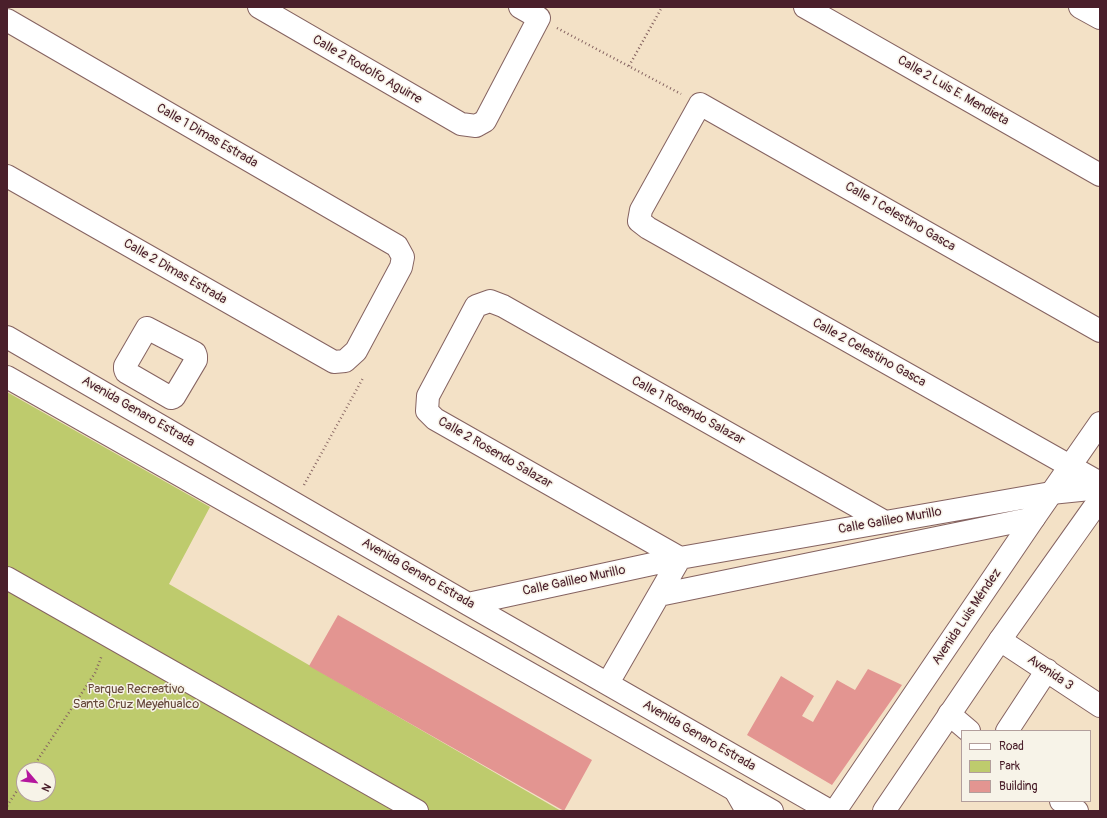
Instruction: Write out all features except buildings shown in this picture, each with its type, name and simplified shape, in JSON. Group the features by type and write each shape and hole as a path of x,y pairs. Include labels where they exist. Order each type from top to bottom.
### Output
{"street":[{"name":"Calle 2 Rodolfo Aguirre","path":"259,7 460,124 476,126 485,121 539,18"},
{"path":"520,7 539,18"},
{"name":"Calle 2 Luis E. Mendieta","path":"806,7 1100,174"},
{"path":"1080,7 1100,18"},
{"name":"Calle 1 Dimas Estrada","path":"7,20 397,246 403,257 401,266 356,351 345,361"},
{"name":"Calle 2 Celestino Gasca","path":"700,104 641,210 639,221 648,228 1100,483"},
{"name":"Calle 1 Celestino Gasca","path":"700,104 1100,331"},
{"name":"Calle 2 Dimas Estrada","path":"7,176 334,362 345,361"},
{"name":"Calle 1 Rosendo Salazar","path":"490,301 510,310 885,522"},
{"name":"Calle 2 Rosendo Salazar","path":"490,301 476,306 428,396 426,411 435,419 680,558"},
{"name":"Avenida Genaro Estrada","path":"7,337 468,604 830,811"},
{"path":"7,376 772,811"},
{"path":"151,420 166,394"},
{"name":"Avenida Luis Méndez","path":"835,811 1100,423"},
{"name":"Calle Galileo Murillo","path":"468,604 680,558 1052,493 1100,488"},
{"path":"884,811 1000,640 1100,499"},
{"name":"Calle Galileo Murillo","path":"659,595 1034,518"},
{"path":"608,683 680,558"},
{"path":"7,578 417,811"},
{"name":"Avenida 3","path":"1000,640 1100,706"},
{"path":"1008,730 1047,670"},
{"path":"949,714 968,730"},
{"path":"735,790 747,811"},
{"path":"1063,802 1077,811"}],"path":[{"path":"629,66 662,7"},
{"path":"539,18 700,104"},
{"path":"294,502 363,378"},
{"path":"36,762 95,672 109,636"},
{"path":"7,806 16,792"}],"green space":[{"name":"Parque Recreativo Santa Cruz Meyehualco","path":"7,392 210,507 169,584 561,811 7,811"}]}
